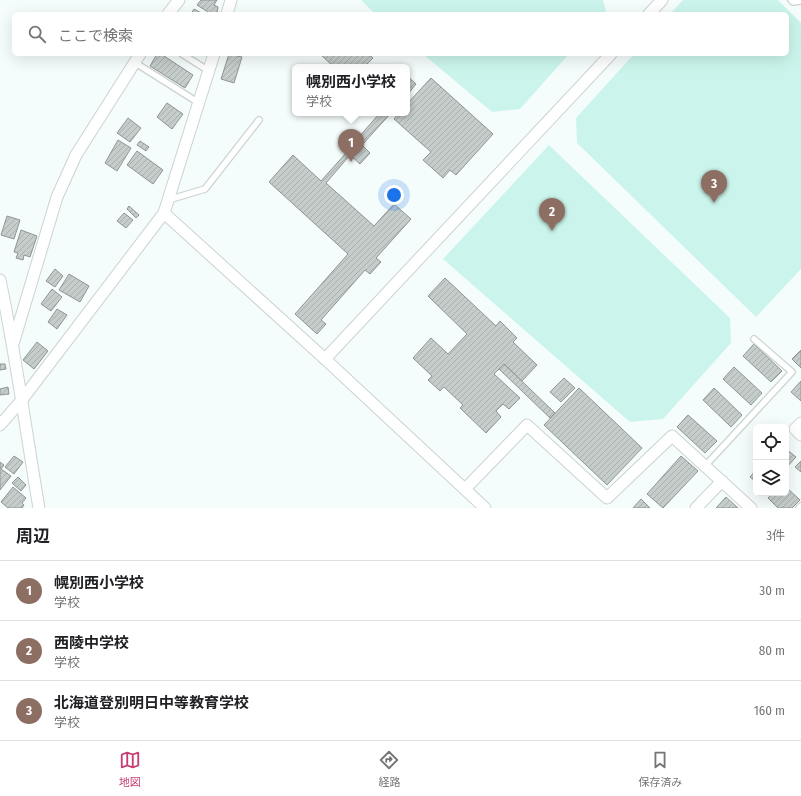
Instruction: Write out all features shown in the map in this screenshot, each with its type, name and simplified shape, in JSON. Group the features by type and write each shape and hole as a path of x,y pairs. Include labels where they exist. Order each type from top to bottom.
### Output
{"street":[{"path":"170,12 179,0"},
{"path":"228,12 231,0"},
{"path":"651,12 662,0"},
{"path":"0,425 21,401 164,213 213,56"},
{"path":"325,359 609,56"},
{"path":"13,344 57,197 76,155 137,58"},
{"path":"164,213 325,359 484,508"},
{"path":"0,280 13,344 39,507"},
{"path":"801,423 795,429 801,434"},
{"path":"464,489 527,425 607,498 672,436 751,508"},
{"path":"696,508 722,481"}],"lane":[{"path":"791,0 793,2 801,2"},
{"path":"185,56 209,71"},
{"path":"137,58 199,104"},
{"path":"168,200 204,189 259,120"},
{"path":"705,466 792,372 754,339"}],"green space":[{"path":"361,0 603,0 606,11 605,12 373,12"},
{"path":"683,0 778,0 801,23 801,269 756,317 577,143 576,118 632,56 789,56 789,12 672,12"},
{"path":"425,56 567,56 520,109 492,112"},
{"path":"549,145 730,318 731,343 663,419 630,422 443,259"}],"building":[{"path":"201,0 217,0 214,5 218,7 217,12 208,12 197,5"},
{"path":"194,9 199,12 192,12"},
{"path":"156,56 164,56 193,75 185,88 150,66"},
{"path":"228,56 242,57 234,83 221,79"},
{"path":"322,56 370,56 373,58 367,64 331,64"},
{"path":"431,78 493,134 456,175 450,170 443,178 423,160 431,152 394,119 396,116 410,116 410,101"},
{"path":"410,79 416,84 410,91"},
{"path":"167,103 183,114 172,129 157,117"},
{"path":"377,116 388,116 362,145 370,153 360,164 350,155 326,183 374,226 394,204 411,219 376,258 381,262 370,274 365,270 321,320 326,324 317,334 295,314 348,254 269,182 293,155 321,181 347,152 342,148 353,136 357,139"},
{"path":"128,118 141,128 130,142 117,133"},
{"path":"118,140 131,148 117,171 105,163"},
{"path":"140,141 149,147 146,151 137,145"},
{"path":"137,151 163,170 153,184 127,165"},
{"path":"129,206 139,215 136,218 127,209"},
{"path":"124,213 133,220 126,228 117,221"},
{"path":"7,216 20,220 14,239 1,235"},
{"path":"21,230 37,236 30,257 24,255 23,260 16,258 18,253 14,252"},
{"path":"55,269 63,276 55,287 46,281"},
{"path":"69,274 89,286 80,302 59,290"},
{"path":"445,278 496,326 500,321 517,338 513,342 537,365 522,381 504,364 494,374 520,398 509,409 503,404 496,411 501,417 486,433 460,408 463,405 444,387 440,391 428,380 432,376 413,358 431,338 448,354 467,334 428,296"},
{"path":"52,289 62,297 51,311 41,304"},
{"path":"57,309 67,315 57,329 48,322"},
{"path":"37,342 48,351 34,369 23,360"},
{"path":"754,344 782,371 771,382 743,356"},
{"path":"801,350 801,368 792,359"},
{"path":"0,364 5,364 6,369 0,370"},
{"path":"504,364 555,413 550,418 499,369"},
{"path":"734,367 762,393 751,405 723,379"},
{"path":"564,378 575,388 561,402 550,392"},
{"path":"801,381 801,401 791,392"},
{"path":"8,387 9,394 0,395 0,389"},
{"path":"579,388 642,448 607,485 544,425"},
{"path":"714,388 742,415 731,427 703,400"},
{"path":"688,415 717,441 705,453 677,427"},
{"path":"789,451 796,457 789,465"},
{"path":"14,456 23,462 14,474 5,467"},
{"path":"681,456 698,471 663,508 647,494"},
{"path":"801,461 801,472 795,467"},
{"path":"0,462 4,465 1,469 11,476 0,490"},
{"path":"18,477 26,485 21,491 12,483"},
{"path":"13,487 26,498 22,503 24,505 22,508 8,508 1,502"},
{"path":"789,490 800,500 792,508 778,508 768,498 770,496 789,496"},
{"path":"726,497 738,508 716,508"},
{"path":"641,499 650,508 633,508"}],"place":[{"name":"幌別西小学校","path":"351,162"},
{"name":"北海道登別明日中等教育学校","path":"714,203"},
{"name":"西陵中学校","path":"552,231"}]}
